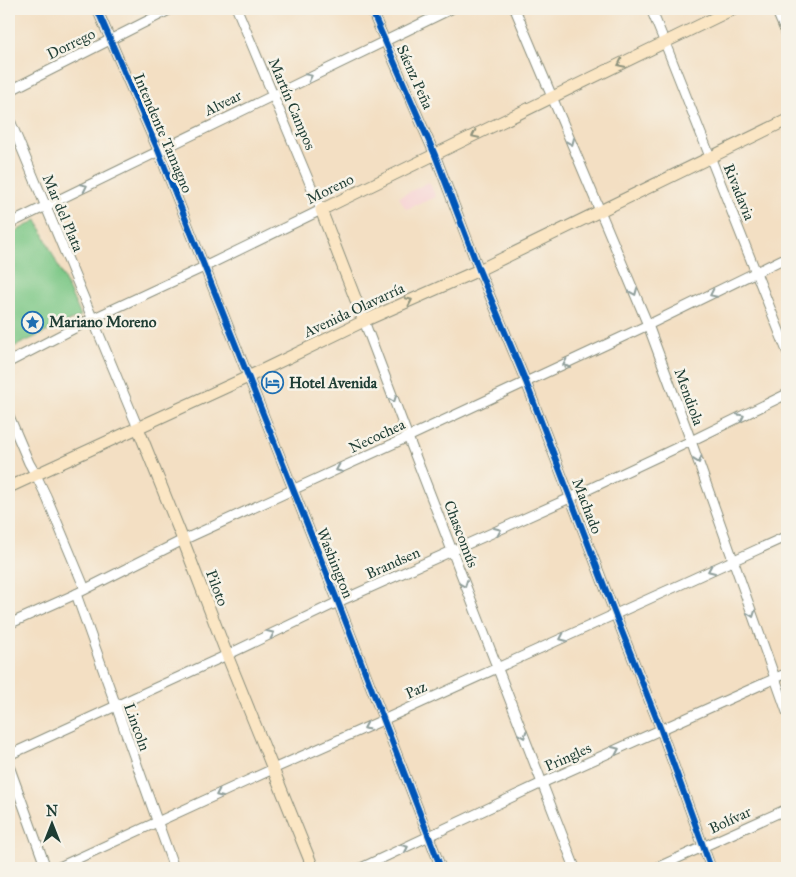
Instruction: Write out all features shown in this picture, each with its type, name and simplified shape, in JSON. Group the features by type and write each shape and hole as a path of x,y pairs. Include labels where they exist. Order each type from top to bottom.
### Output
{"main road":[{"name":"Moreno","path":"321,210 733,9"},
{"name":"Avenida Olavarría","path":"9,487 248,377 364,321 479,270 787,120"},
{"name":"Chascomús","path":"321,210 364,321"},
{"name":"Piloto","path":"138,428 312,868"}],"street":[{"name":"Intendente Tamagno","path":"97,9 158,150 204,267"},
{"name":"Dorrego","path":"9,90 171,9"},
{"name":"Martín Campos","path":"237,9 321,210"},
{"name":"Sáenz Peña","path":"371,9 435,155"},
{"name":"Alvear","path":"9,224 451,9"},
{"name":"Mendiola","path":"515,9 648,326 787,712"},
{"name":"Rivadavia","path":"651,9 787,350"},
{"path":"776,9 787,35"},
{"name":"Mar del Plata","path":"9,118 92,319"},
{"name":"Machado","path":"435,155 479,270 526,382 661,730 711,868"},
{"name":"Moreno","path":"9,362 92,319 321,210"},
{"name":"Necochea","path":"9,624 76,594 183,540 648,326 787,257"},
{"name":"Washington","path":"204,267 442,868"},
{"name":"Piloto","path":"92,319 138,428"},
{"name":"Chascomús","path":"364,321 575,868"},
{"name":"Brandsen","path":"9,755 338,602 570,498 787,394"},
{"path":"9,416 85,589"},
{"name":"Paz","path":"57,868 787,536"},
{"name":"Lincoln","path":"76,594 174,868"},
{"name":"Pringles","path":"361,868 787,673"},
{"path":"9,766 46,868"},
{"name":"Bolívar","path":"656,868 787,808"}],"shaded area":[{"path":"429,182 436,197 406,209 399,197"}],"green space":[{"path":"37,220 81,316 9,349 9,235"}],"cycle path":[{"path":"97,9 158,150 338,602 441,868"},
{"path":"371,9 435,155 479,270 526,382 661,730 711,868"}],"place":[{"name":"Mariano Moreno","path":"33,322"},
{"name":"Hotel Avenida","path":"273,383"}]}
